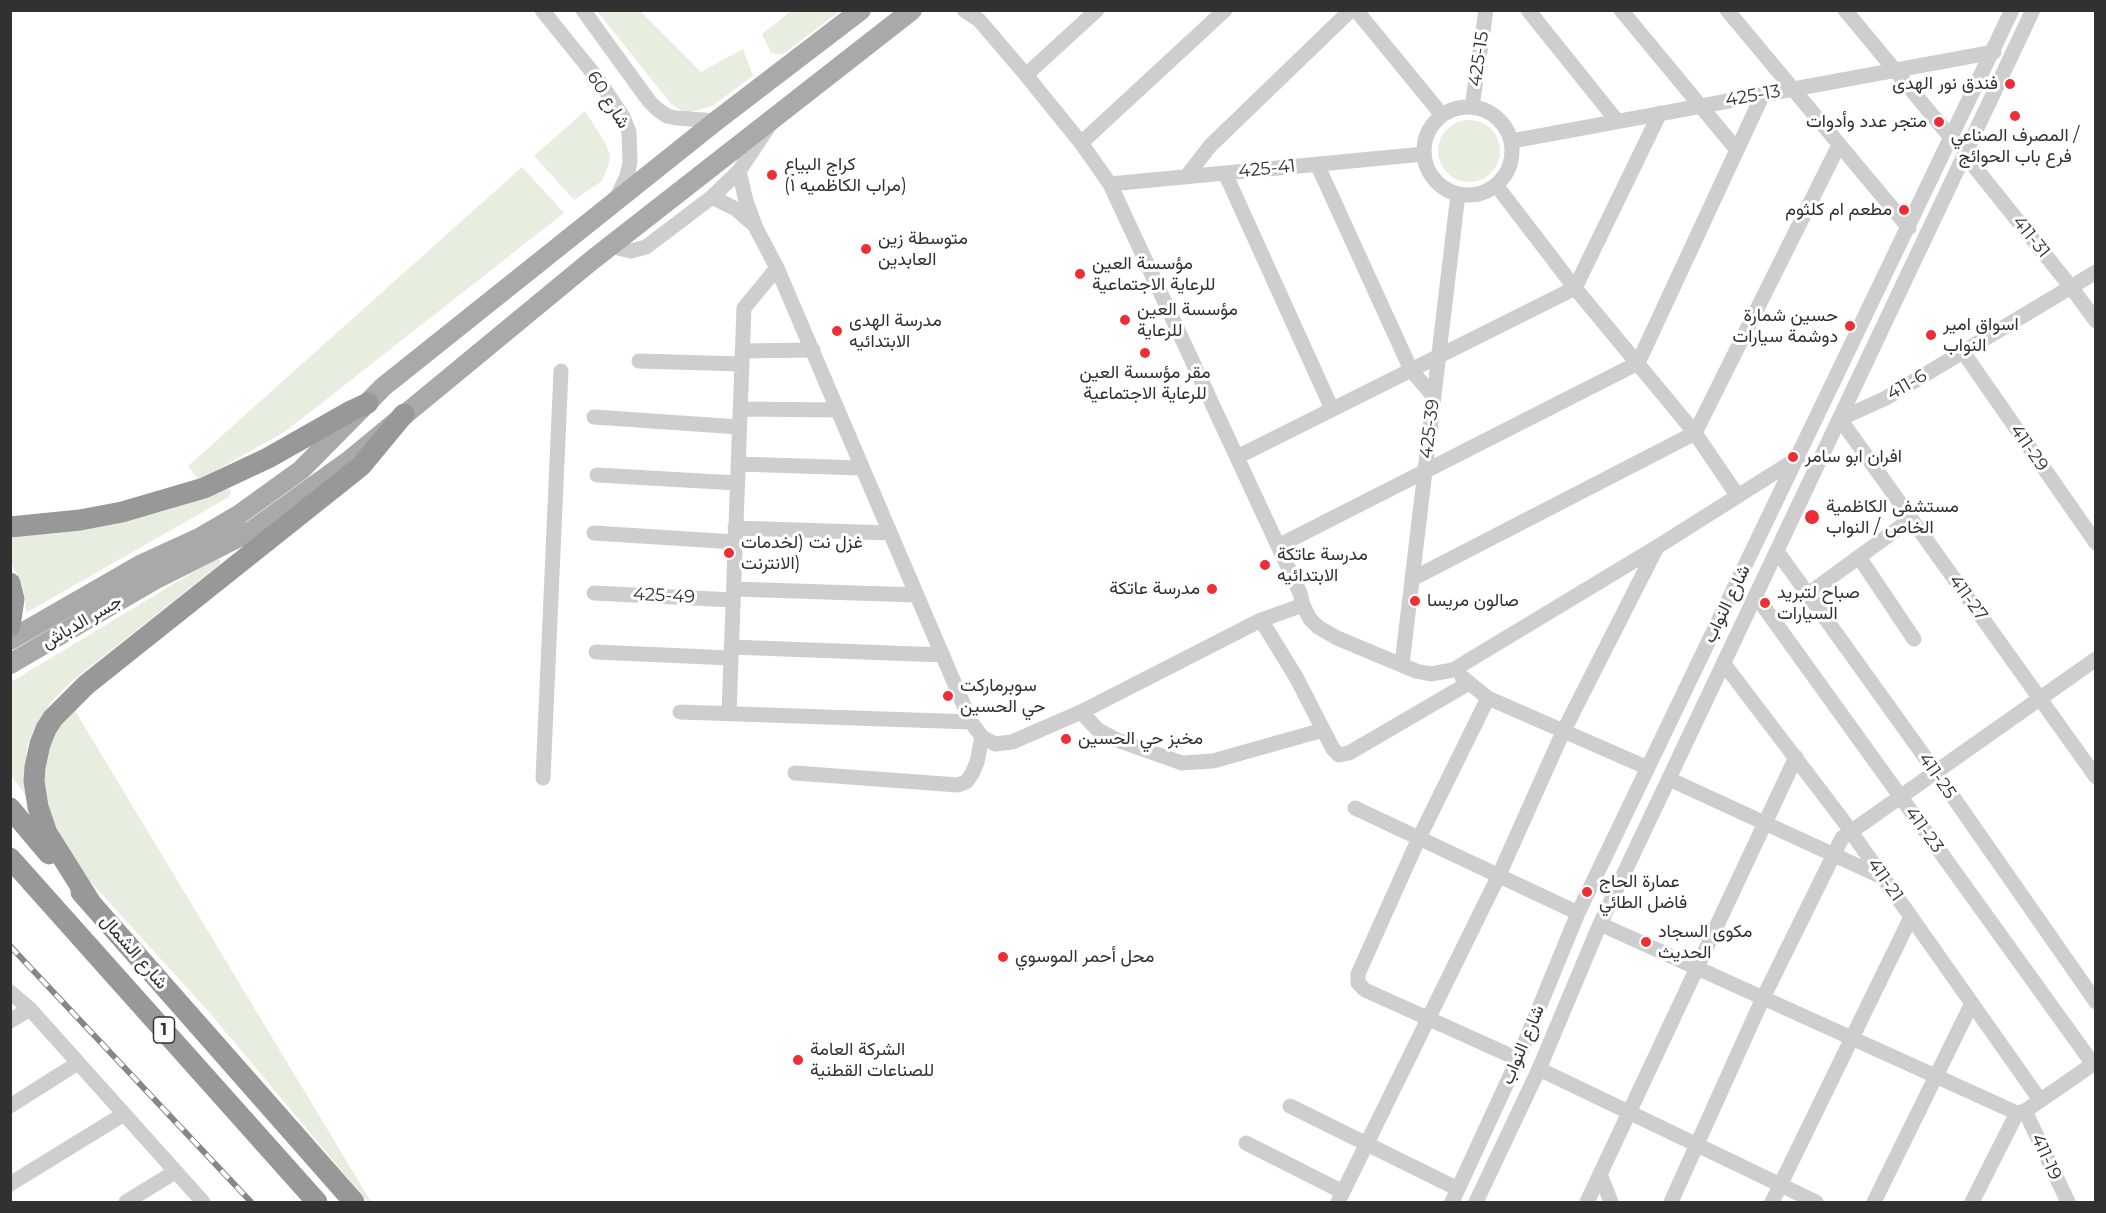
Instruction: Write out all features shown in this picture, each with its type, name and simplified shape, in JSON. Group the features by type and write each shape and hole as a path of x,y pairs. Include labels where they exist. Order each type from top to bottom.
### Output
{"highway":[{"path":"10,527 80,520 122,512 204,488 268,458 369,402"},
{"path":"91,903 47,833 38,807 34,781 35,767 39,744 46,729 53,718 86,685 361,466 397,420"},
{"path":"10,584 14,599 10,626"},
{"name":"شارع الشمال","path":"10,808 354,1203"},
{"name":"شارع الشمال","path":"10,858 317,1203"}],"main road":[{"name":"جسر الدباش","path":"10,639 142,564 201,537 237,516 301,470 383,387 793,60 861,10"},
{"name":"جسر الدباش","path":"10,664 154,580 251,531 351,459 591,261 912,10"},
{"path":"793,60 790,67 793,80 804,88 811,88"},
{"path":"759,87 773,87 779,92 784,105 778,115"},
{"path":"590,221 591,234 595,239 610,246"},
{"path":"568,239 581,239 586,243 592,255 591,261"},
{"path":"369,402 383,403 388,408 391,420 397,420"}],"street":[{"name":"شارع 60","path":"542,10 597,78 629,132 630,162 627,176 615,201"},
{"name":"شارع 60","path":"583,10 657,109 667,116 676,118 716,121"},
{"path":"964,10 978,15 1081,143 1110,184 1300,592 1303,605 1310,619 1318,627 1337,638 1431,674 1453,670 1657,547 1798,458"},
{"path":"1026,75 1097,10"},
{"path":"1081,143 1226,10"},
{"path":"1186,177 1210,146 1351,10"},
{"path":"1356,10 1442,115"},
{"name":"425-15","path":"1472,107 1486,10"},
{"path":"1527,10 1617,122"},
{"path":"1621,10 1737,150"},
{"path":"1727,10 1909,228"},
{"path":"1845,10 1952,139"},
{"name":"شارع النواب","path":"1455,1196 1518,1059 1578,913 1994,52 2012,10"},
{"name":"شارع النواب","path":"1480,1201 1600,924 2033,10"},
{"name":"425-13","path":"1512,141 1994,52"},
{"path":"1278,546 1638,363 1763,94"},
{"path":"1472,107 1486,110 1506,128 1512,141 1512,157 1507,173 1496,185 1485,192 1472,195 1458,194 1445,189 1434,180 1427,168 1424,154 1425,139 1431,126 1442,115 1456,108 1472,107"},
{"path":"1237,457 1575,288 1660,113"},
{"path":"610,246 630,251 646,247 712,197 739,171 778,115"},
{"path":"1412,579 1695,433 1839,145"},
{"name":"425-41","path":"1110,184 1424,154"},
{"name":"411-31","path":"1965,155 2096,321"},
{"path":"1317,164 1411,370 1434,397"},
{"path":"739,171 746,201 756,228 777,268 813,350 861,468 971,722 981,737 995,744 1012,742 1081,711 1261,620 1303,605"},
{"path":"1225,173 1332,409"},
{"path":"1496,185 1575,288 1695,433 1737,495"},
{"name":"425-39","path":"1402,664 1458,194"},
{"path":"712,197 736,209 756,228"},
{"path":"729,713 744,308 777,268"},
{"name":"411-6","path":"1840,419 1886,398 2096,272"},
{"path":"639,361 742,357 813,350"},
{"name":"411-29","path":"1963,352 2096,543"},
{"path":"543,778 561,371"},
{"path":"740,409 838,410"},
{"path":"594,417 739,427"},
{"name":"411-27","path":"1840,419 2096,777"},
{"path":"738,464 861,468"},
{"path":"597,475 737,483"},
{"path":"1808,594 1911,519"},
{"path":"594,533 735,535 890,533"},
{"path":"1246,1143 1341,1197 1499,874 1563,732 1657,547"},
{"name":"411-25","path":"1777,551 1935,771 2096,1002"},
{"path":"1859,556 1914,639"},
{"name":"425-49","path":"594,592 917,595"},
{"name":"411-23","path":"1756,596 2094,1063"},
{"path":"1261,620 1296,677 1333,749 1339,755 1349,753 1470,683"},
{"path":"596,652 943,655"},
{"path":"1671,1203 1763,998 1832,854 1842,838 2096,658"},
{"name":"411-21","path":"1724,664 1850,831 2040,1100"},
{"path":"1453,670 1488,698 1648,768"},
{"path":"1488,698 1419,838 1358,974 1358,983 1365,990 1518,1059"},
{"path":"1081,711 1098,730 1117,740 1182,763 1213,761 1323,730"},
{"path":"680,712 971,722"},
{"path":"795,773 958,785 966,782 972,774 977,762 981,737"},
{"path":"1587,1203 1796,757"},
{"path":"1669,779 1884,878"},
{"path":"1355,808 1578,913"},
{"path":"1772,1203 1911,916"},
{"path":"1600,924 1936,1077 2021,1112"},
{"path":"10,992 30,1009 203,1203"},
{"path":"1874,1203 1972,1003"},
{"path":"10,1021 30,1009"},
{"path":"10,1106 78,1063"},
{"path":"1972,1203 2021,1112 2094,1063"},
{"path":"1539,1069 1816,1203"},
{"path":"1290,1106 1366,1142 1455,1196"},
{"name":"411-19","path":"2021,1112 2068,1203"},
{"path":"10,1184 124,1114"},
{"path":"126,1203 176,1172"},
{"path":"1600,1174 1611,1203"}],"green space":[{"path":"792,10 840,11 782,55 771,53 762,34"},
{"path":"597,11 640,11 701,72 743,49 753,76 712,106 686,113 671,104"},
{"path":"585,111 606,144 610,155 602,181 574,200 534,156"},
{"path":"1469,120 1491,129 1500,151 1491,173 1469,182 1447,173 1438,151 1447,129"},
{"path":"522,167 564,213 286,431 199,480 188,466"},
{"path":"227,488 231,491 229,497 26,613 22,584 11,563 10,535 56,533 132,519 164,511"},
{"path":"215,559 220,560 220,564 72,681 51,702 33,731 27,747 25,769 27,797 11,775 11,682"},
{"path":"74,709 372,1202 368,1202 209,1012 78,868 65,850 41,786 51,735"}],"railway":[{"path":"10,946 251,1202"}],"place":[{"name":"فندق نور الهدى","path":"2010,84"},
{"name":"المصرف الصناعي / فرع باب الحوائج","path":"2015,116"},
{"name":"متجر عدد وأدوات","path":"1939,122"},
{"name":"كراج البياع (مراب الكاظميه ١)","path":"772,175"},
{"name":"مطعم ام كلثوم","path":"1904,210"},
{"name":"متوسطة زين العابدين","path":"866,249"},
{"name":"مؤسسة العين للرعاية الاجتماعية","path":"1080,274"},
{"name":"مؤسسة العين للرعاية","path":"1125,320"},
{"name":"حسين شمارة دوشمة سيارات","path":"1850,326"},
{"name":"مدرسة الهدى الابتدائيه","path":"837,331"},
{"name":"اسواق امير النواب","path":"1931,335"},
{"name":"مقر مؤسسة العين للرعاية الاجتماعية","path":"1145,353"},
{"name":"افران ابو سامر","path":"1793,457"},
{"name":"مستشفى الكاظمية الخاص / النواب","path":"1812,517"},
{"name":"غزل نت (لخدمات الانترنت)","path":"729,553"},
{"name":"مدرسة عاتكة الابتدائيه","path":"1265,565"},
{"name":"مدرسة عاتكة","path":"1212,589"},
{"name":"صالون مريسا","path":"1415,601"},
{"name":"صباح لتبريد السيارات","path":"1765,603"},
{"name":"سوبرماركت حي الحسين","path":"948,696"},
{"name":"مخبز حي الحسين","path":"1066,739"},
{"name":"عمارة الحاج فاضل الطائي","path":"1587,892"},
{"name":"مكوى السجاد الحديث","path":"1646,942"},
{"name":"محل أحمر الموسوي","path":"1003,957"},
{"name":"الشركة العامة للصناعات القطنية","path":"798,1060"}]}
